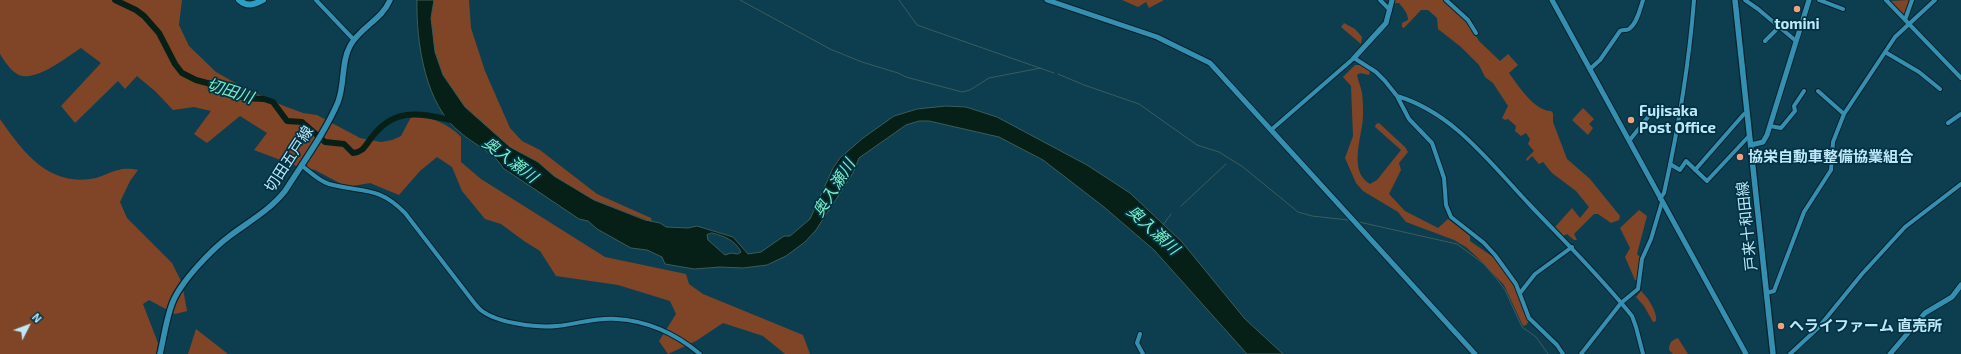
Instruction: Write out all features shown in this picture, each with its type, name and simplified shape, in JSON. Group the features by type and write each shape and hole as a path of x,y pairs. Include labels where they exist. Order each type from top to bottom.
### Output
{"main road":[{"path":"239,0 248,5 257,4 263,0"},
{"name":"切田五戸線","path":"160,354 172,304 180,288 218,246 275,204 328,120 340,95 347,54 354,40 382,14 390,0"},
{"name":"戸来十和田線","path":"1735,0 1773,354"}],"street":[{"path":"316,0 354,40"},
{"path":"1047,0 1156,38 1207,61 1475,354"},
{"path":"1380,0 1390,10"},
{"path":"1271,130 1354,58 1385,25 1392,0"},
{"path":"1446,0 1468,20 1476,32"},
{"path":"1552,0 1746,354"},
{"path":"1590,69 1600,60 1620,31 1628,30 1632,27 1643,0"},
{"path":"1581,354 1621,303 1638,289 1642,259 1651,239 1664,193 1681,108 1692,29 1694,0"},
{"path":"1745,0 1751,2 1796,41"},
{"path":"1750,145 1763,142 1770,126 1809,0"},
{"path":"1819,0 1843,9"},
{"path":"1886,0 1961,78"},
{"path":"1905,20 1912,0"},
{"path":"1766,293 1774,291 1804,212 1831,170 1833,142 1844,114 1895,37 1935,0"},
{"path":"1765,41 1779,27"},
{"path":"1885,52 1919,72 1940,89"},
{"path":"1354,58 1376,72 1398,96 1409,119 1435,148 1446,186 1446,205 1452,217 1488,247 1510,274 1520,293 1529,318 1557,345 1563,354"},
{"path":"1818,90 1844,114"},
{"path":"1770,126 1781,128 1795,111 1794,106 1804,91"},
{"path":"1398,96 1425,107 1454,126 1572,247 1634,320 1643,354"},
{"path":"1629,141 1656,107"},
{"path":"1695,170 1744,114 1747,114"},
{"path":"1948,123 1961,114"},
{"path":"1670,164 1680,170 1686,161 1707,181 1750,136"},
{"path":"301,165 328,184 369,190 379,193 395,203 405,213 472,300 488,315 500,320 545,326 556,326 593,319 615,318 633,320 657,327 682,341 700,354"},
{"path":"1790,354 1818,328 1862,274 1905,227 1961,184"},
{"path":"1520,293 1535,274 1572,247"},
{"path":"1890,354 1925,313 1952,297 1961,285"},
{"path":"1140,334 1137,343 1142,354"}],"shaded area":[{"path":"0,0 182,0 179,25 189,46 216,72 246,89 303,113 317,115 360,138 381,142 392,140 401,136 412,115 425,117 445,125 461,137 461,162 481,179 605,257 686,274 689,284 703,294 803,335 810,354 785,354 763,336 723,323 696,341 668,354 659,341 676,314 670,301 618,285 556,276 540,251 501,224 485,219 462,191 452,167 437,157 420,171 399,195 370,183 347,187 315,170 299,167 254,150 267,133 240,116 207,143 194,134 211,111 194,107 173,110 156,92 137,76 125,89 118,81 75,123 61,106 101,63 81,48 51,68 42,72 26,76 16,74 8,66 0,54"},
{"path":"434,0 469,0 471,28 485,71 510,128 522,141 540,150 597,194 651,218 652,222 594,200 554,176 538,162 510,147 465,107 443,75 435,52 431,18"},
{"path":"1122,0 1164,0 1149,8 1146,2 1138,7"},
{"path":"1394,0 1444,0 1466,20 1479,41 1500,61 1508,54 1518,65 1509,73 1533,102 1539,107 1553,113 1553,122 1567,159 1590,179 1620,216 1619,220 1611,223 1598,214 1594,214 1574,234 1577,240 1574,240 1567,234 1563,236 1555,227 1572,208 1580,218 1589,207 1576,191 1552,173 1543,162 1539,164 1532,156 1527,161 1526,159 1534,151 1528,144 1530,139 1526,133 1521,136 1515,131 1516,126 1508,119 1505,120 1502,118 1508,106 1493,83 1485,77 1479,65 1461,47 1438,29 1437,18 1428,10 1421,10 1404,28 1402,27 1402,23 1408,20 1407,15 1399,3 1395,3"},
{"path":"1909,0 1905,14 1902,15 1889,1"},
{"path":"1344,23 1355,29 1362,37 1361,44 1341,27"},
{"path":"1355,65 1360,65 1370,71 1369,75 1360,73 1357,75 1362,93 1363,110 1358,162 1359,171 1363,178 1370,184 1377,180 1401,150 1375,127 1376,124 1379,123 1405,147 1408,152 1399,163 1401,170 1389,194 1405,211 1438,228 1448,219 1470,236 1470,241 1493,257 1510,277 1529,321 1526,325 1523,326 1504,285 1466,247 1454,240 1406,222 1398,212 1363,191 1356,183 1345,158 1353,136 1351,86 1343,77"},
{"path":"1583,108 1594,119 1589,124 1593,128 1588,135 1572,120"},
{"path":"0,119 28,155 39,165 64,178 79,180 96,178 121,169 138,170 130,181 120,202 127,218 172,263 182,283 187,311 175,314 149,300 143,304 158,343 157,354 0,354"},
{"path":"1639,210 1647,216 1637,254 1640,257 1637,281 1635,280 1625,257 1630,248 1620,228"},
{"path":"1641,291 1652,305 1656,321 1653,322 1644,306 1636,297"},
{"path":"196,329 228,354 188,354"},
{"path":"1678,338 1688,354 1673,354 1669,350 1671,342"}],"water":[{"name":"奥入瀬川","path":"417,0 434,0 431,18 435,52 443,75 465,107 510,147 538,162 554,176 594,200 645,220 660,223 666,227 688,228 697,226 733,237 748,254 761,252 784,236 790,236 810,219 833,168 840,158 863,138 894,116 917,109 946,106 966,107 997,117 1087,165 1130,193 1182,242 1245,319 1283,354 1247,354 1154,250 1104,207 1043,160 999,137 929,121 919,121 906,125 859,158 853,173 816,230 805,242 786,256 767,265 743,268 720,267 694,269 665,264 662,257 647,250 631,248 597,229 588,221 579,219 503,168 495,158 461,133 449,121 439,107 431,90 421,53 417,17","holes":["712,233 725,237 736,244 741,252 738,254 731,253 725,255 708,240 707,235"]}],"waterway":[{"name":"切田川","path":"115,0 136,10 144,16 159,33 175,64 182,73 196,80 233,90 244,98 264,99 273,102 287,121 302,122 325,142 344,144 353,153 359,152 378,130 397,117 418,115 455,121"},
{"path":"740,0 830,49 906,77 962,92 970,90 989,78 1041,68"},
{"path":"899,0 917,25 1054,73"},
{"path":"1058,74 1084,85 1139,104 1197,145 1219,152 1243,167 1298,212 1312,216 1348,220"},
{"path":"1181,206 1226,164"},
{"name":"奥入瀬川","path":"1163,225 1171,214"},
{"path":"1359,222 1457,244 1484,264 1496,278 1505,290 1522,327 1536,337 1548,354"}],"place":[{"name":"tomini","path":"1797,9"},
{"name":"Fujisaka Post Office","path":"1631,120"},
{"name":"協栄自動車整備協業組合","path":"1740,157"},
{"name":"ヘライファーム 直売所","path":"1781,326"}]}
